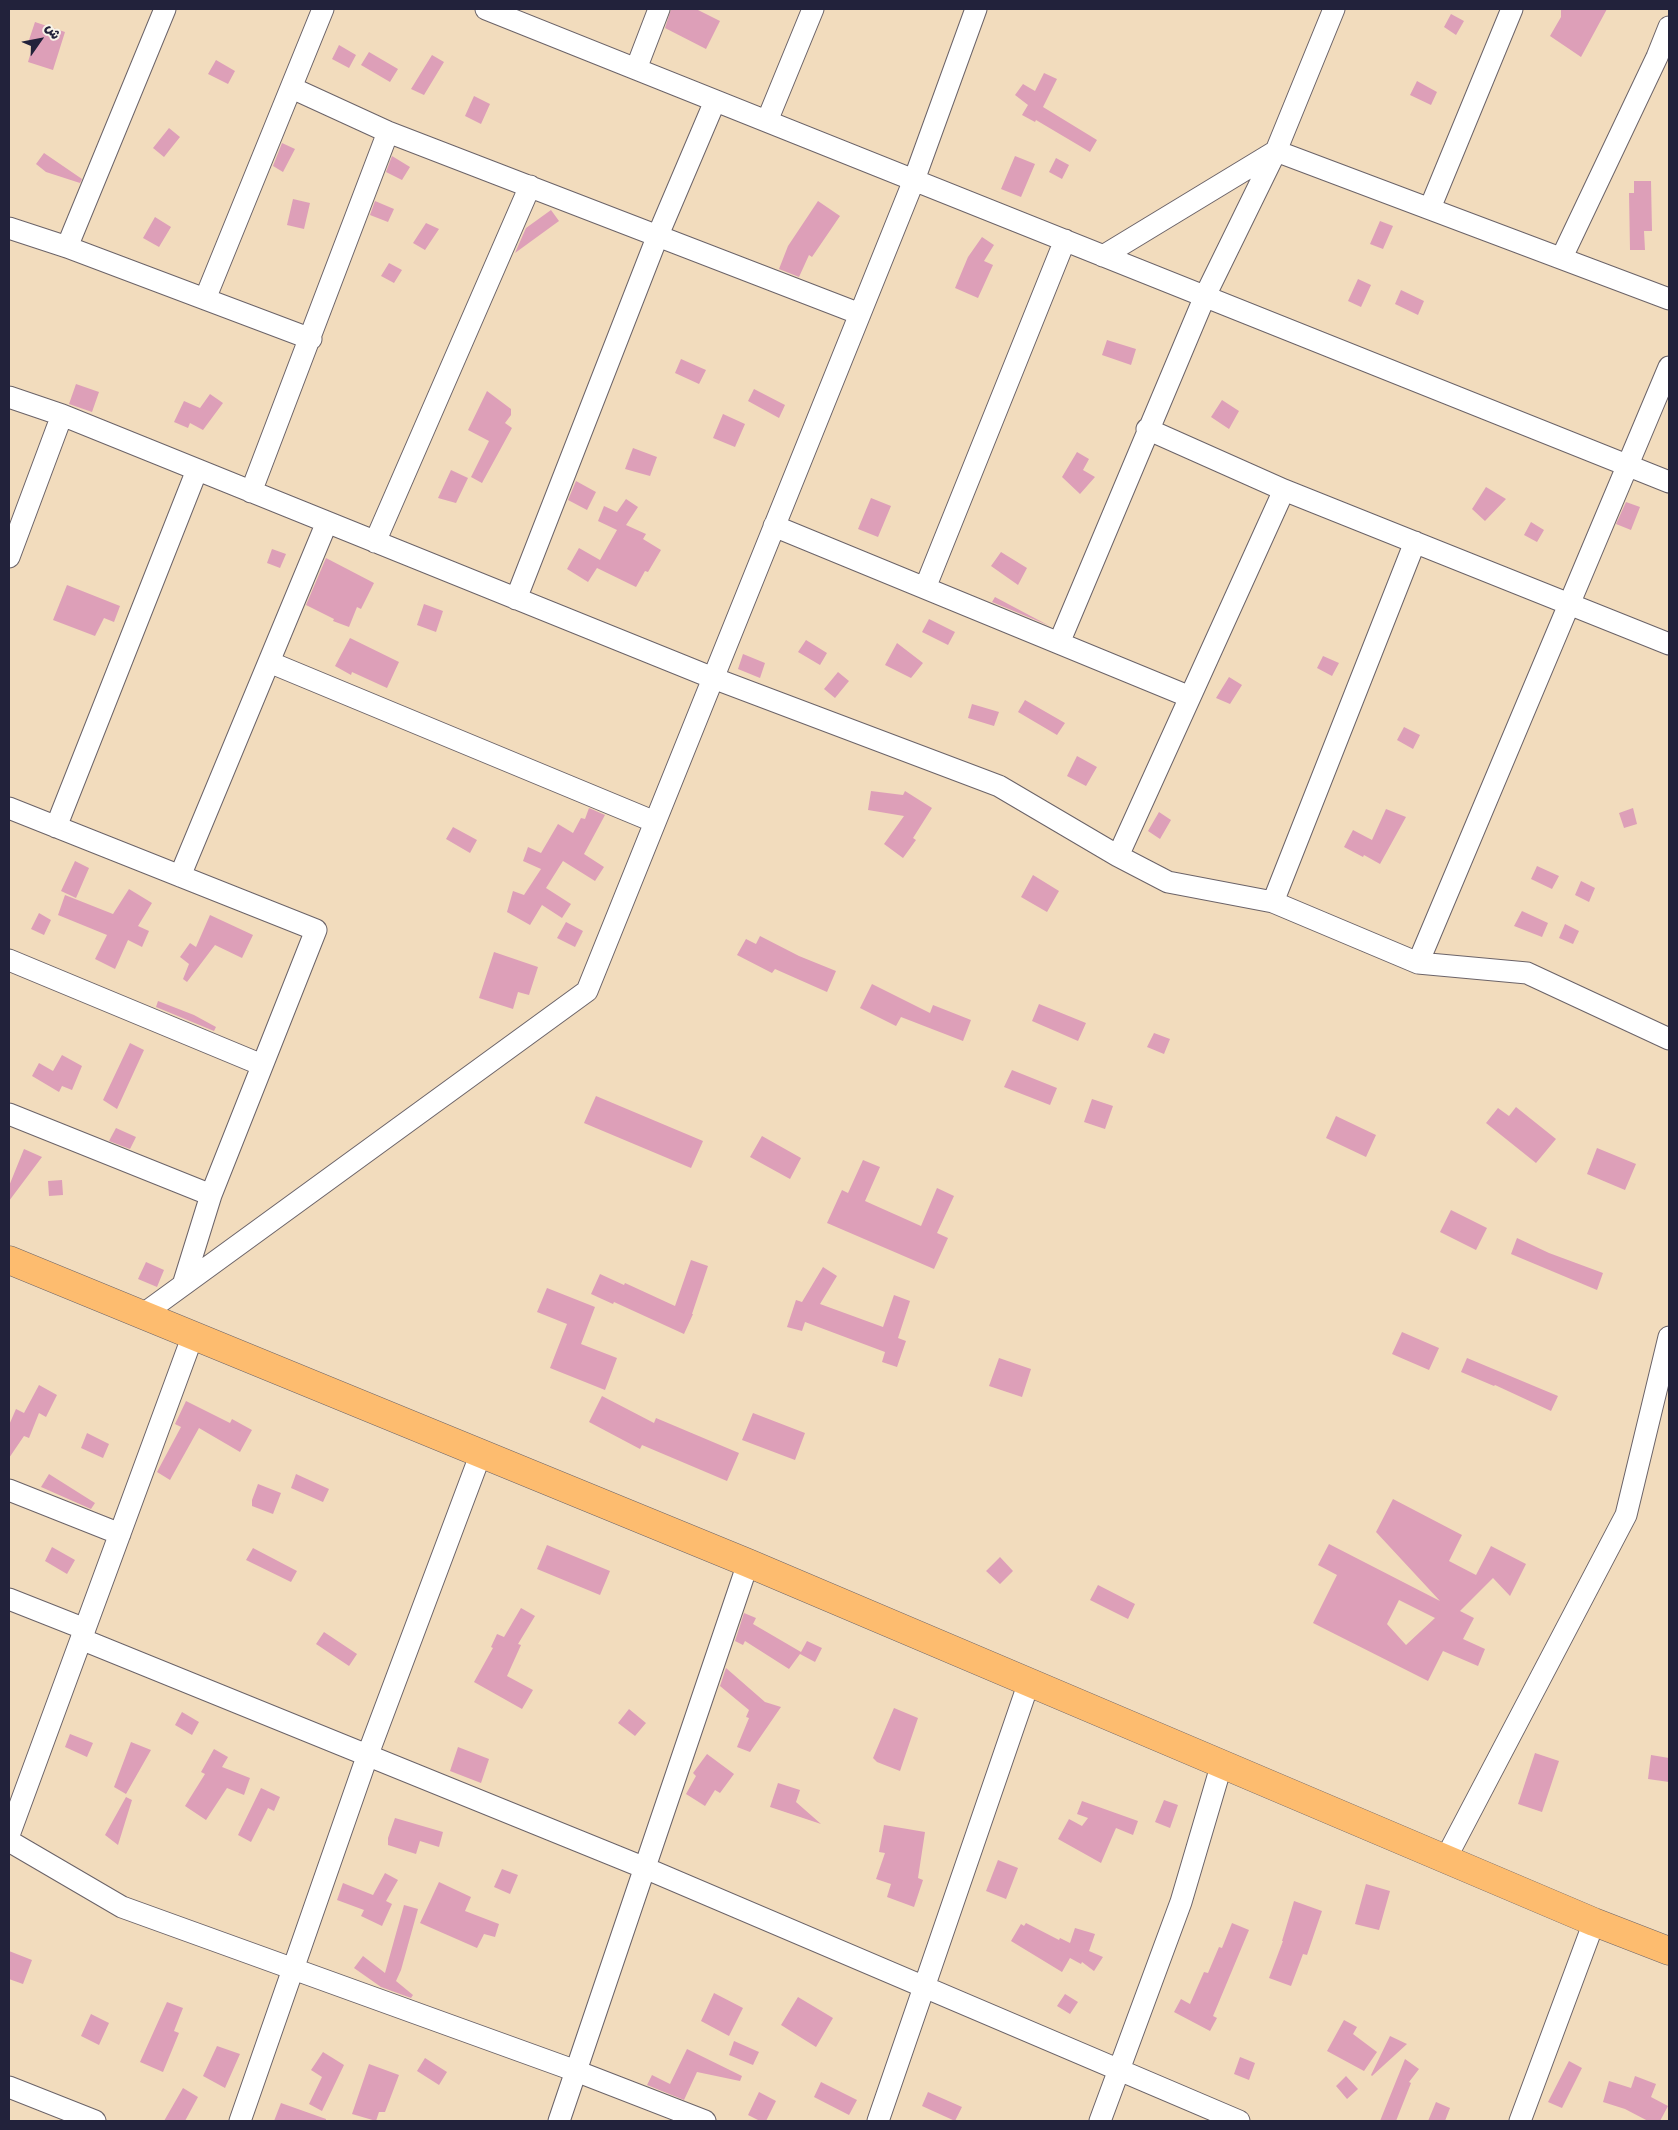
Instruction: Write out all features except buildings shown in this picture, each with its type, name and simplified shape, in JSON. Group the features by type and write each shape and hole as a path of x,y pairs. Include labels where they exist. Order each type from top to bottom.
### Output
{"main road":[{"path":"9,1260 748,1563 1594,1922 1669,1951"}],"street":[{"path":"68,247 165,9"},
{"path":"205,299 323,9"},
{"path":"486,9 1669,482"},
{"path":"636,69 659,9"},
{"path":"767,121 813,9"},
{"path":"142,1315 587,991 914,180 976,9"},
{"path":"1059,643 1147,429 1205,296 1276,151 1334,9"},
{"path":"1430,208 1512,9"},
{"path":"1562,257 1663,60 1669,26"},
{"path":"292,88 388,132 860,314"},
{"path":"516,599 658,235 715,101"},
{"path":"251,492 311,339 388,132"},
{"path":"1276,151 1562,257 1669,299"},
{"path":"1103,256 1276,151"},
{"path":"375,542 530,186"},
{"path":"9,228 68,247 311,339"},
{"path":"925,588 1065,240"},
{"path":"1418,963 1626,465 1669,367"},
{"path":"9,397 62,415 713,678 999,786 1118,856 1168,882 1273,902 1418,963 1527,972 1669,1039"},
{"path":"9,557 62,415"},
{"path":"1147,429 1284,490 1669,644"},
{"path":"56,827 196,470"},
{"path":"1118,856 1284,490"},
{"path":"180,876 327,522"},
{"path":"774,526 1190,697"},
{"path":"1273,902 1416,542"},
{"path":"269,662 655,822"},
{"path":"9,808 316,930 211,1195 183,1285"},
{"path":"9,960 262,1065"},
{"path":"9,1114 211,1195"},
{"path":"9,1835 193,1335"},
{"path":"1446,1858 1626,1515 1669,1337"},
{"path":"240,2121 368,1754 481,1453"},
{"path":"9,1490 120,1534"},
{"path":"559,2121 748,1563"},
{"path":"9,1599 83,1634 645,1868 1239,2121"},
{"path":"878,2121 1029,1682"},
{"path":"1100,2121 1181,1902 1222,1763"},
{"path":"9,1841 122,1907 576,2071 705,2121"},
{"path":"1520,2121 1594,1922"},
{"path":"9,2087 95,2121"}]}
